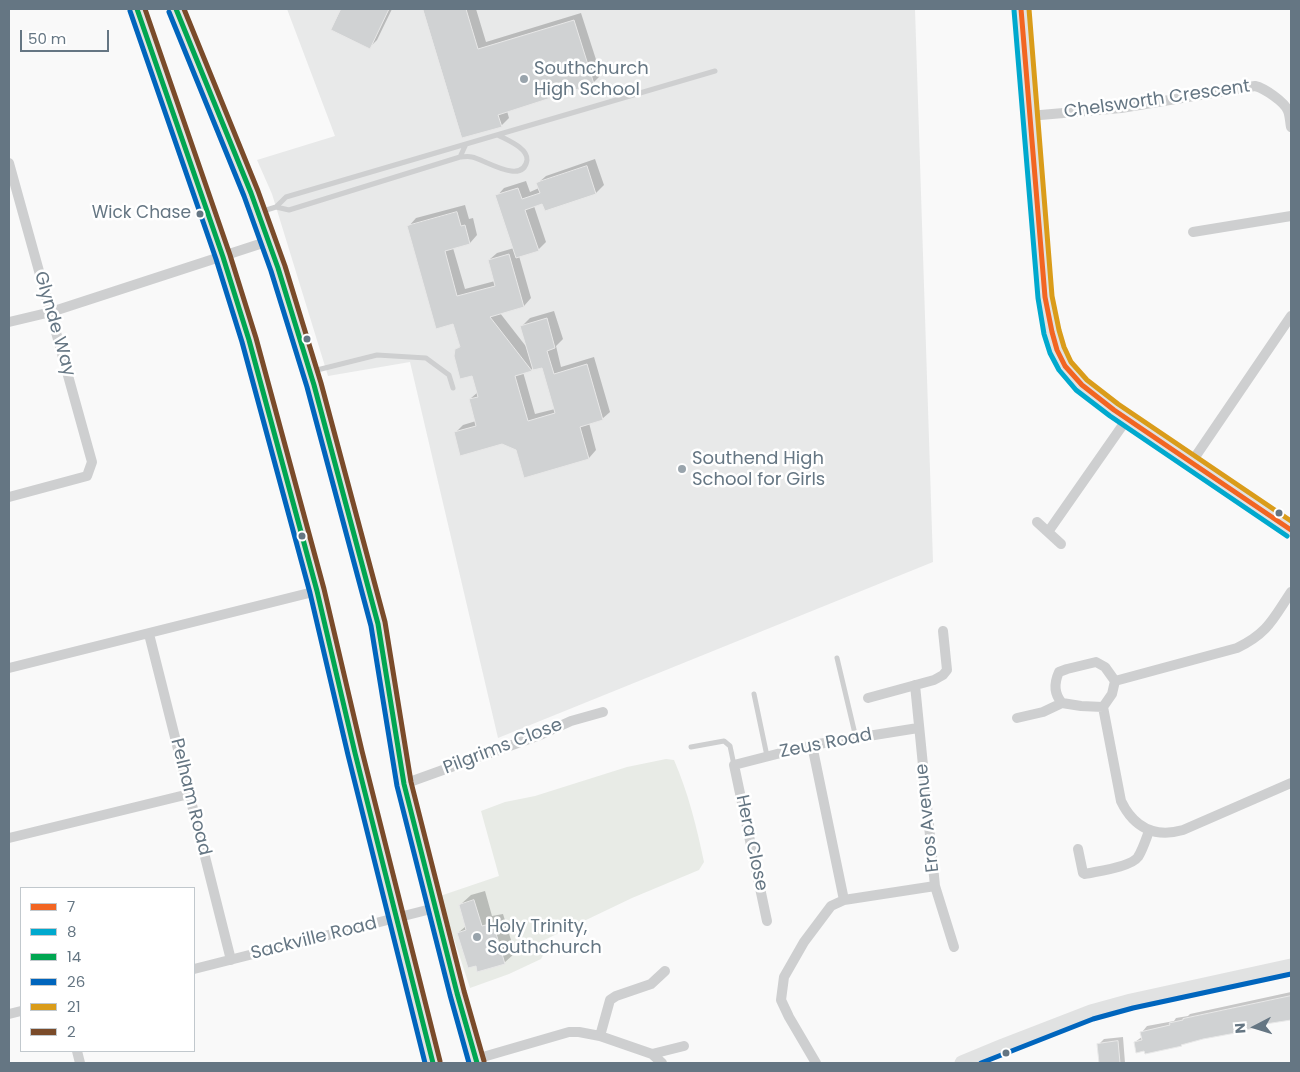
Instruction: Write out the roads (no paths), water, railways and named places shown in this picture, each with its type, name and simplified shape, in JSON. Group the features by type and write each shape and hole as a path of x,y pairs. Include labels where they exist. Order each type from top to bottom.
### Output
{"main road":[{"path":"137,9 223,257 249,340 317,591 355,753 434,1063"},
{"path":"176,9 248,183 257,213 269,242 310,372 378,624 396,750 435,908 476,1061"}],"street":[{"path":"1021,9 1045,297 1055,345 1065,365 1078,381 1127,419 1291,530"},
{"name":"Chelsworth Crescent","path":"1029,116 1121,108 1255,86 1262,87 1286,107 1289,111 1291,127"},
{"name":"Glynde Way","path":"9,163 92,462 87,476 9,496"},
{"path":"1193,232 1291,216"},
{"path":"9,322 51,312 269,242"},
{"path":"1191,463 1291,316"},
{"path":"1048,532 1127,419"},
{"path":"1037,522 1061,544"},
{"path":"9,668 317,591"},
{"path":"1115,681 1237,648 1254,640 1267,629 1291,592"},
{"path":"868,698 943,675 947,670 943,631"},
{"name":"Pelham Road","path":"149,634 231,960"},
{"path":"1062,703 1058,698 1055,687 1056,678 1059,672 1067,668 1096,662 1104,667 1115,681"},
{"path":"1017,718 1043,712 1062,703 1103,707 1109,701 1115,681"},
{"name":"Eros Avenue","path":"915,685 935,886 954,947"},
{"path":"1103,707 1121,801 1135,822 1149,831 1160,834 1183,830 1291,783"},
{"name":"Pilgrims Close","path":"404,784 540,735 571,721 603,712"},
{"name":"Zeus Road","path":"734,765 812,745 918,728"},
{"path":"812,745 844,900"},
{"name":"Hera Close","path":"734,765 767,921"},
{"path":"9,838 190,794"},
{"path":"1078,849 1083,873 1085,874 1126,864 1138,857 1149,831"},
{"path":"816,1063 789,1017 782,1000 784,977 804,942 831,906 844,900 935,886"},
{"name":"Sackville Road","path":"195,969 435,908"},
{"path":"962,1063 1091,1012 1131,1001 1291,966"},
{"path":"600,1036 610,1000 616,996 651,984 665,971"},
{"path":"476,1061 569,1032 579,1032 600,1036 652,1054 662,1063"},
{"path":"652,1054 684,1046"}],"lane":[{"path":"257,213 276,207 286,197 714,72"},
{"path":"276,207 288,210 460,158 472,157 509,172 517,171 524,166 527,160 526,154 521,148 498,135"},
{"path":"460,158 466,144"},
{"path":"310,372 377,355 426,358 449,375 453,388"},
{"path":"837,658 856,738"},
{"path":"754,694 768,756"},
{"path":"692,747 724,741 730,746 734,765"}],"place":[{"name":"Southchurch High School","path":"524,79"},
{"name":"Wick Chase","path":"200,214"},
{"name":"Southend High School for Girls","path":"682,469"},
{"name":"Holy Trinity, Southchurch","path":"477,937"}]}
